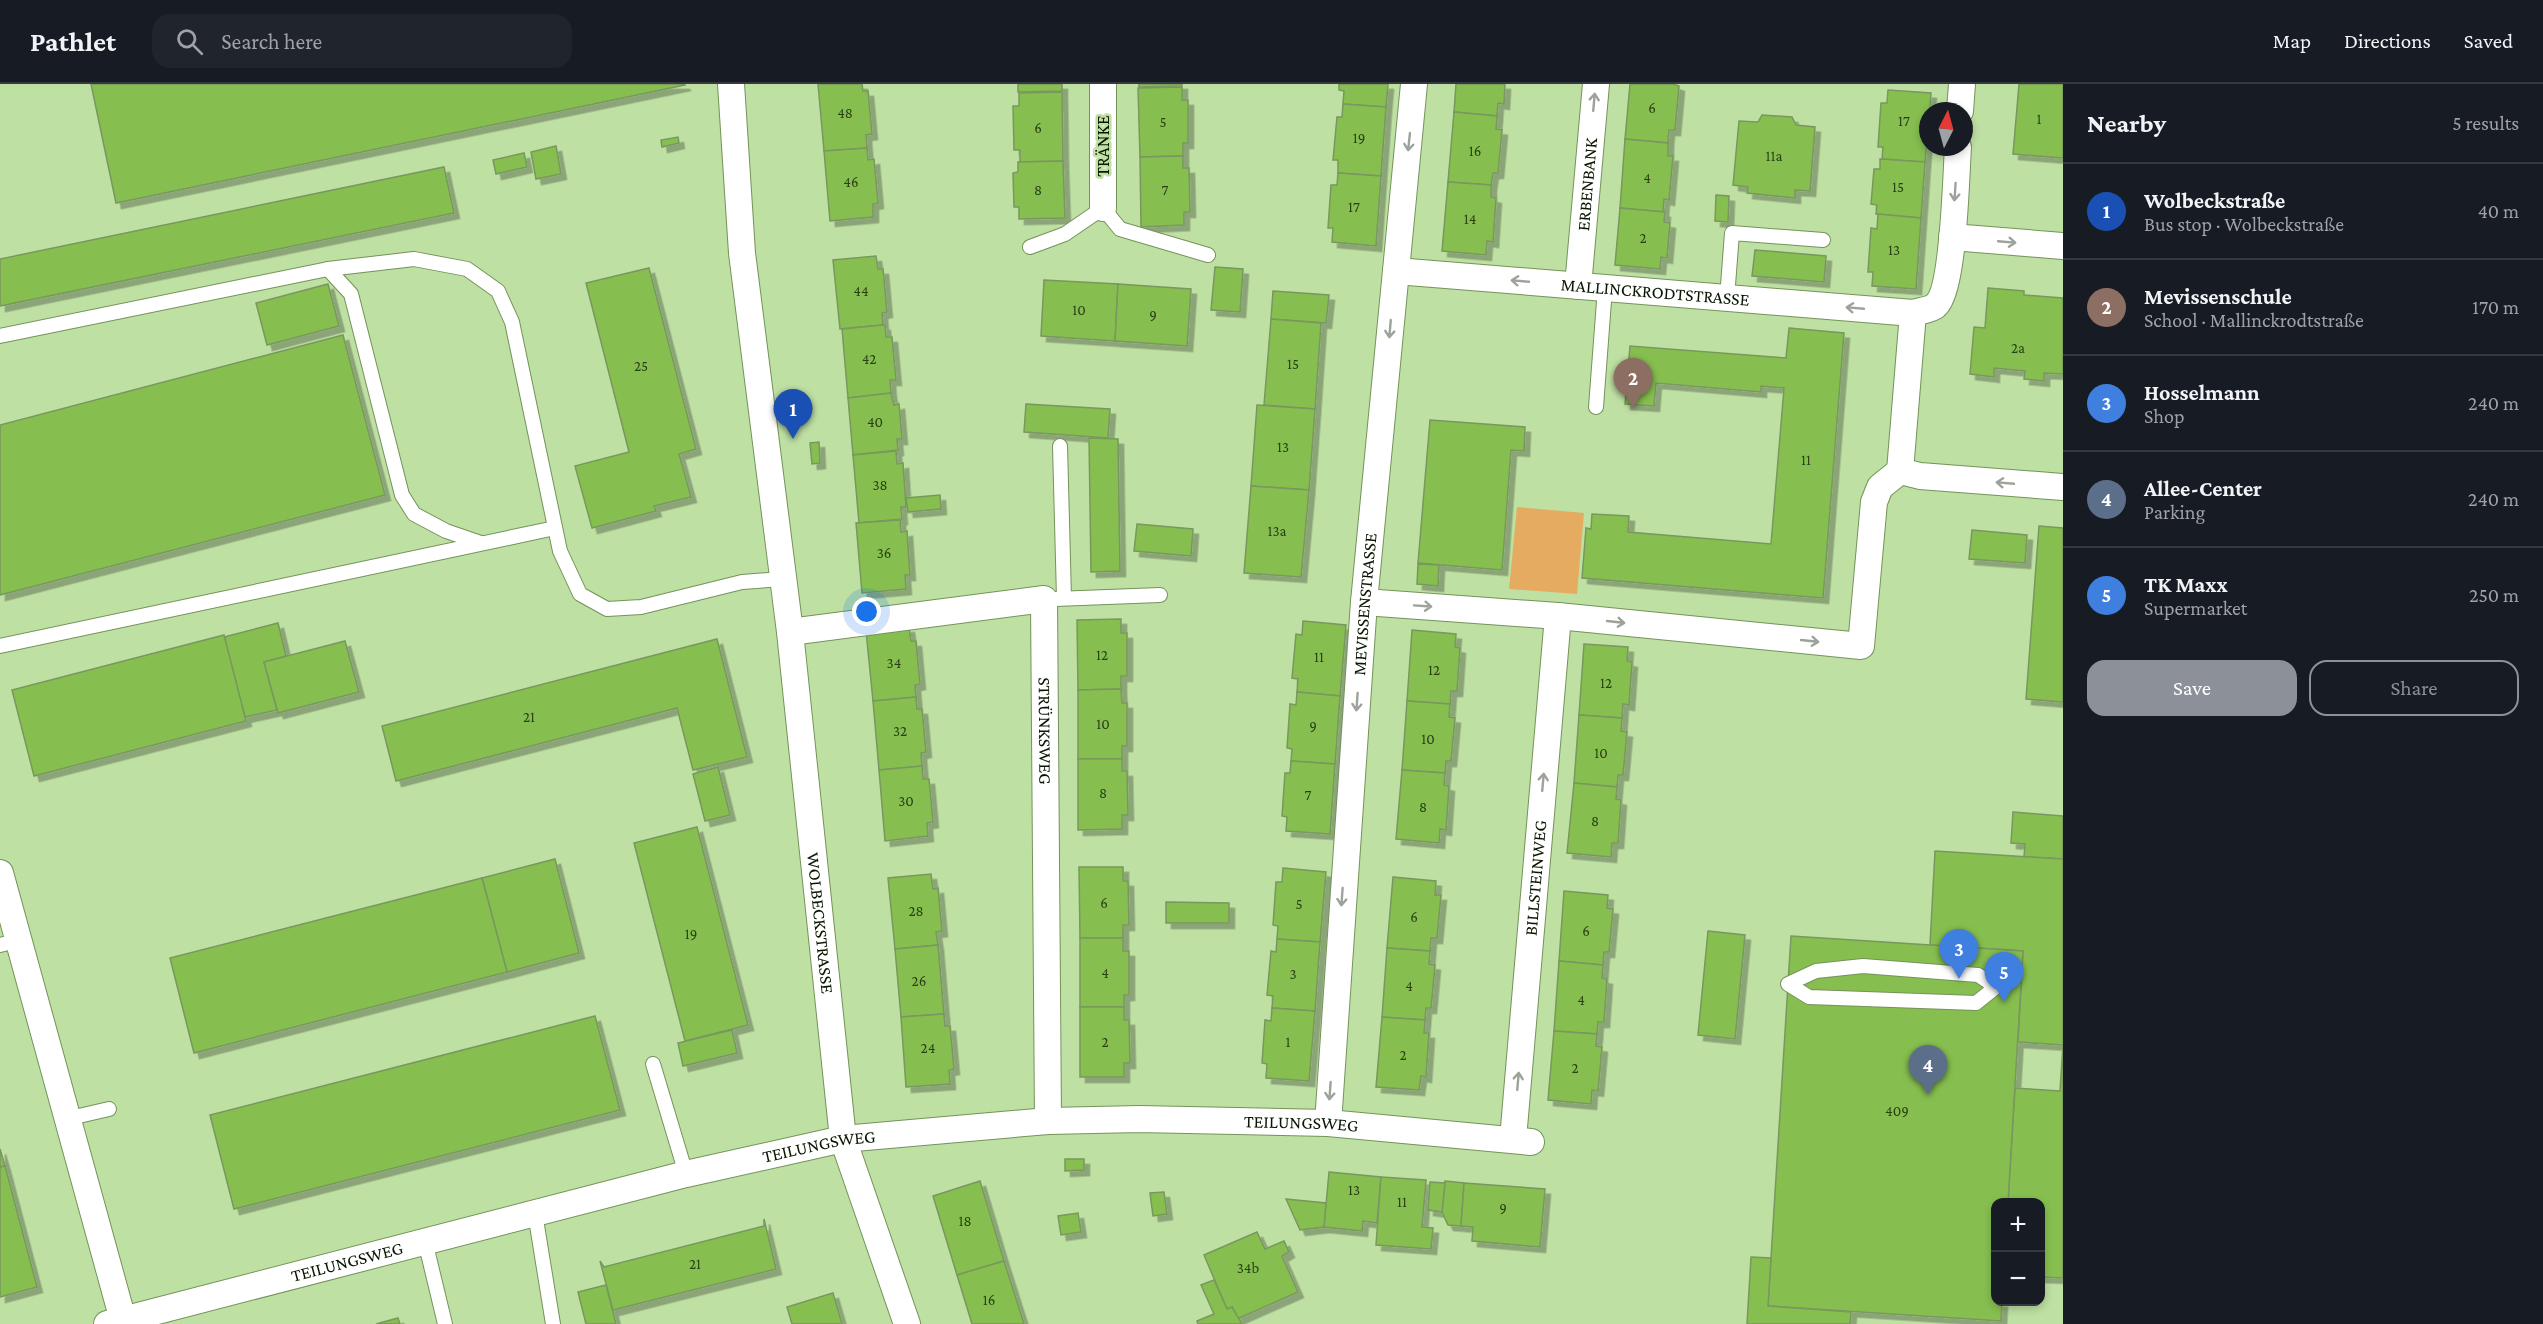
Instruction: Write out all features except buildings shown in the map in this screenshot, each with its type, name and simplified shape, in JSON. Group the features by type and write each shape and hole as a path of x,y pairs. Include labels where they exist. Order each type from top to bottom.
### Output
{"street":[{"name":"WOLBECKSTRASSE","path":"731,84 742,253 790,632 843,1139 907,1324"},
{"name":"TRÄNKE","path":"1103,84 1104,208"},
{"name":"MEVISSENSTRASSE","path":"1328,1124 1365,602 1414,84"},
{"name":"ERBENBANK","path":"1578,286 1596,84"},
{"path":"1961,102 1962,84"},
{"path":"1365,602 1558,616 1861,646 1874,502 1880,487 1900,471 1913,313 1934,306 1944,293 1952,237 1957,156"},
{"path":"1952,237 2063,246"},
{"name":"MALLINCKRODTSTRASSE","path":"1396,271 1913,313"},
{"path":"1900,471 1920,476 2063,488"},
{"path":"790,632 1054,599"},
{"name":"STRÜNKSWEG","path":"1048,1121 1054,599"},
{"name":"BILLSTEINWEG","path":"1522,1140 1558,616"},
{"name":"TEILUNGSWEG","path":"0,873 10,942 70,1118 115,1322 686,1174 843,1139 1048,1121 1140,1119 1328,1124 1522,1140"}],"lane":[{"path":"1030,247 1065,234 1104,208 1120,229 1208,255"},
{"path":"1727,298 1732,233 1823,240"},
{"path":"0,336 328,269 414,259 467,268 498,291 512,322 560,551 580,594 607,609 641,607 742,582 783,579"},
{"path":"328,269 351,294 402,495 414,514 446,531 481,543"},
{"path":"1596,407 1605,288"},
{"path":"1060,446 1054,599 1160,595"},
{"path":"0,646 555,528"},
{"path":"1863,966 1978,975 1996,987 1976,1003 1809,997 1788,984 1816,971 1863,966"},
{"path":"653,1064 686,1174"},
{"path":"70,1118 110,1109"},
{"path":"535,1213 553,1324"},
{"path":"425,1241 445,1324"}],"shaded area":[{"path":"1517,507 1584,513 1577,594 1509,589"}],"place":[{"name":"Mevissenschule","path":"1633,408"},
{"name":"Wolbeckstraße","path":"793,439"},
{"name":"Hosselmann","path":"1959,979"},
{"name":"TK Maxx","path":"2004,1002"},
{"name":"Allee-Center","path":"1928,1095"}]}
